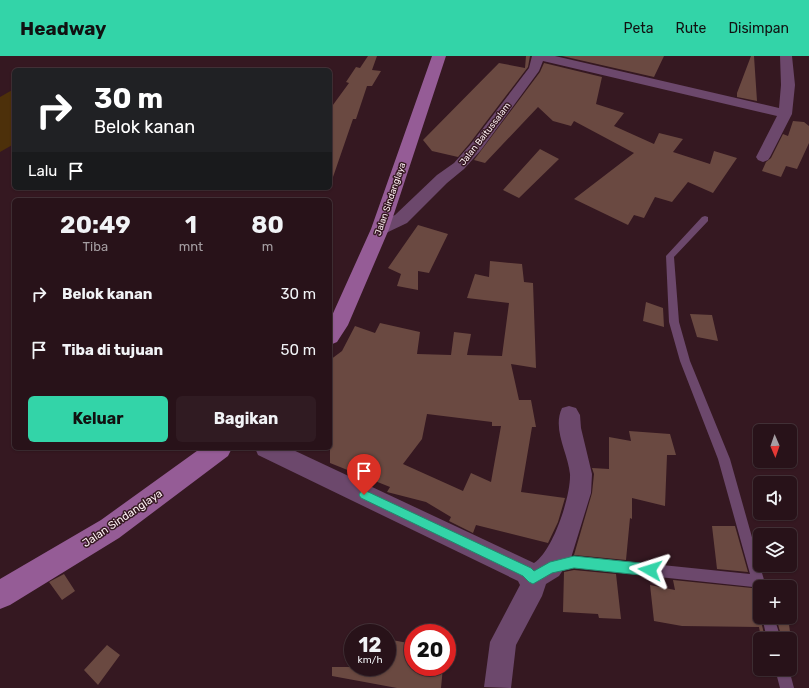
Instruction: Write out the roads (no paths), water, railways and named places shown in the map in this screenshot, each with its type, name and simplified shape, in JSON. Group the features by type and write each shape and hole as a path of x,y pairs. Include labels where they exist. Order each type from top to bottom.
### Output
{"street":[{"name":"Jalan Sindanglaya","path":"332,333 338,325 380,230 439,56"},
{"name":"Jalan Baitussalam","path":"380,230 401,219 442,179 460,166 535,68 539,56"},
{"path":"539,56 785,114"},
{"path":"763,157 785,114 788,85 786,56"},
{"path":"498,687 503,642 541,573 562,549 580,493 581,474 570,428 569,416"},
{"name":"Jalan Sindanglaya","path":"0,595 110,530 217,450"},
{"path":"270,450 527,572 541,573"}],"lane":[{"path":"704,219 670,256 674,322 685,361 724,459 758,580"},
{"path":"541,573 574,562 753,584"},
{"path":"784,676 787,688"}]}
